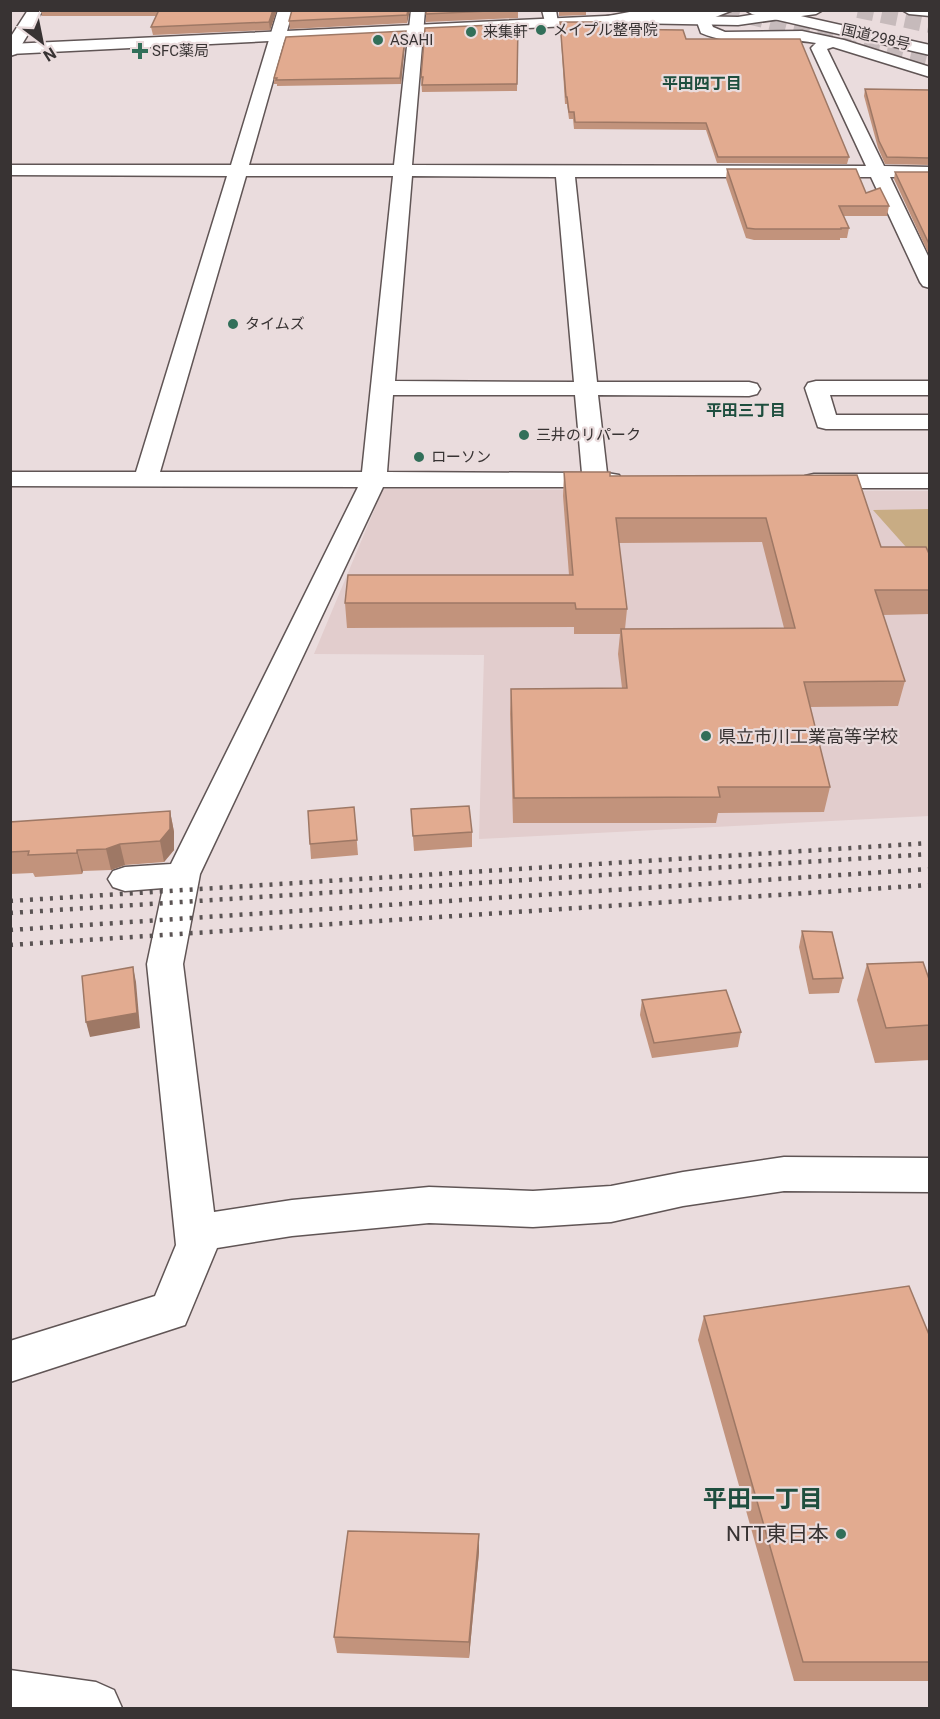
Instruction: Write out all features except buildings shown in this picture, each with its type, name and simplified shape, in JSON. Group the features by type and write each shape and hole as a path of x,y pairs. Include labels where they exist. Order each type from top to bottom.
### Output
{"main road":[{"path":"11,49 36,10"},
{"path":"146,479 286,10"},
{"path":"603,21 646,14 708,16 726,10"},
{"name":"国道298号","path":"752,10 930,50"},
{"path":"11,49 278,35 417,20 550,17 603,21 645,19 738,21 816,10"},
{"name":"国道298号","path":"822,10 874,22"},
{"path":"909,10 930,12"},
{"path":"10,1362 170,1311 197,1245 165,964 183,875 374,480 417,20"},
{"path":"704,21 706,30 723,35 791,35 828,42 930,72"},
{"name":"国道298号","path":"912,30 930,34"},
{"path":"828,42 819,48 930,282"},
{"path":"10,170 930,171"},
{"path":"565,171 595,480"},
{"path":"383,388 749,389"},
{"path":"930,388 816,388 826,422 930,422"},
{"path":"10,478 631,480"},
{"path":"786,481 930,481"},
{"path":"125,879 183,875"},
{"path":"196,1233 292,1218 429,1205 533,1209 611,1204 683,1189 784,1174 930,1175"},
{"path":"10,1695 96,1708"}],"shaded area":[{"name":"県立市川工業高等学校","path":"383,489 929,491 929,816 479,839 484,655 314,654"},
{"path":"929,509 929,583 922,565 873,510"}],"tunnel":[{"path":"724,10 930,62"},
{"path":"858,10 930,25"}],"railway":[{"path":"10,901 930,843"},
{"path":"10,913 930,854"},
{"path":"10,930 930,869"},
{"path":"10,945 930,885"}],"place":[{"name":"メイプル整骨院","path":"541,30"},
{"name":"来集軒","path":"471,32"},
{"name":"ASAHI","path":"378,40"},
{"name":"SFC薬局","path":"140,51"},
{"name":"タイムズ","path":"233,324"},
{"name":"三井のリパーク","path":"524,435"},
{"name":"ローソン","path":"419,457"},
{"name":"県立市川工業高等学校","path":"706,736"},
{"name":"NTT東日本","path":"841,1534"}],"district":[{"name":"平田四丁目","path":"702,83"},
{"name":"平田三丁目","path":"746,410"},
{"name":"平田一丁目","path":"763,1499"}]}
